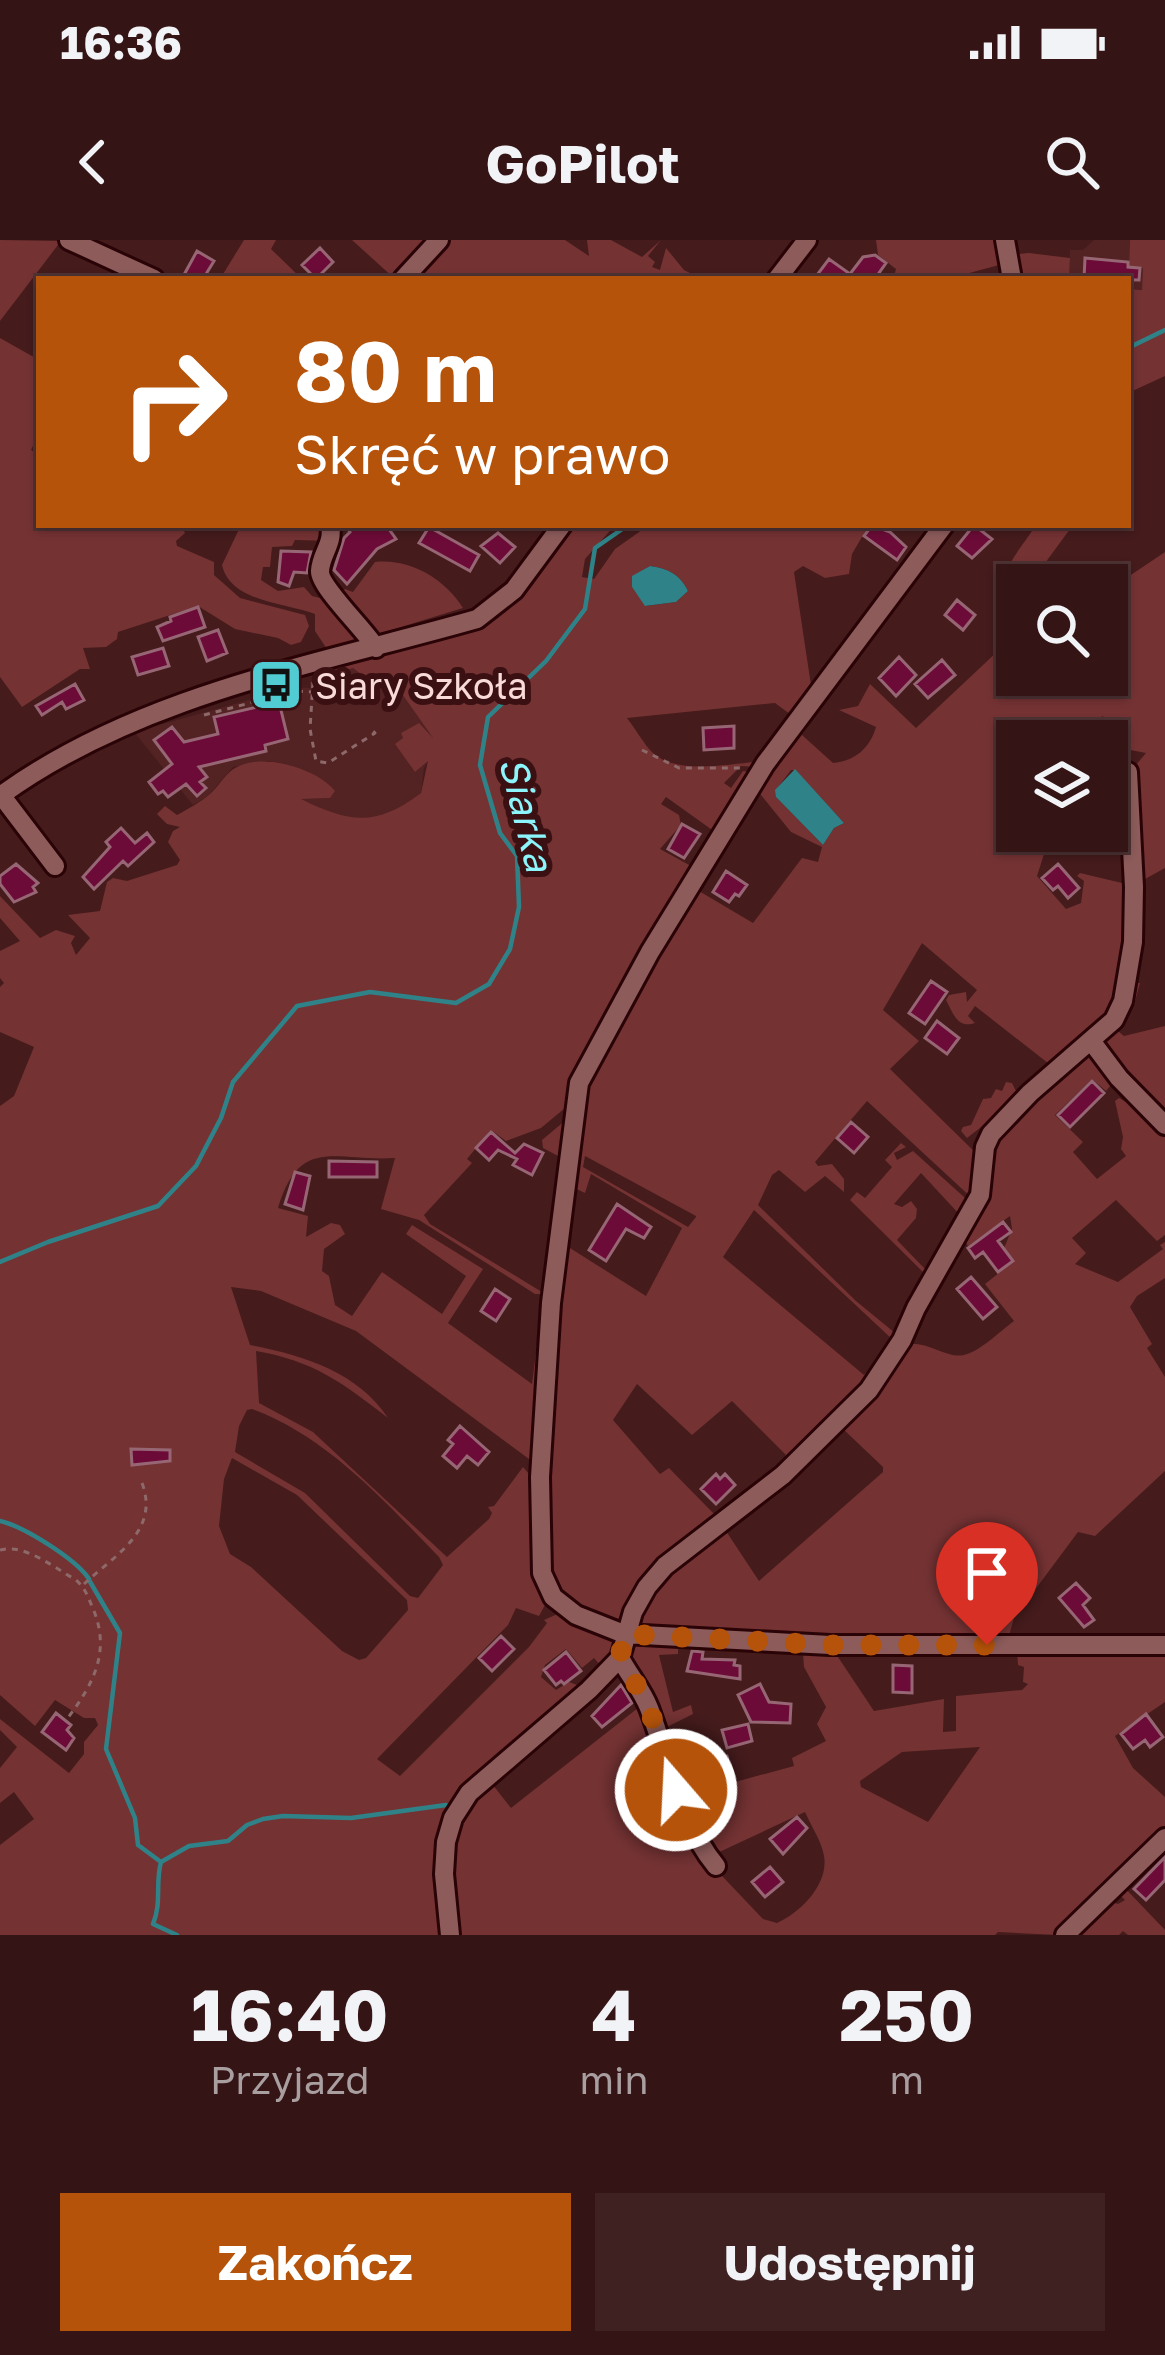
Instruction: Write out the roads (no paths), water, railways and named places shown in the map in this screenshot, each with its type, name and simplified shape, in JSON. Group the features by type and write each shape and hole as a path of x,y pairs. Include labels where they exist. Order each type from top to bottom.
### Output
{"street":[{"path":"69,240 147,276"},
{"path":"406,276 439,240"},
{"path":"779,276 807,240"},
{"path":"1005,240 1011,276"},
{"path":"330,528 331,545 320,568 322,586 347,608 376,648"},
{"path":"55,866 1,793 104,733 172,705 477,619 514,590 553,528"},
{"path":"942,528 765,764 650,952 579,1083 551,1303 540,1477 542,1573 553,1597 576,1615 624,1634 830,1645 1165,1645"},
{"path":"449,1935 446,1842 453,1818 469,1793 620,1658 624,1634 647,1587 665,1567 783,1475 869,1390 902,1340 980,1195 991,1134 1114,1020 1123,1001 1133,942 1128,772"},
{"path":"1092,1042 1165,1125"},
{"path":"620,1658 647,1702 676,1790 703,1850 716,1867"},
{"path":"1065,1935 1165,1838"}],"water":[{"path":"650,566 673,573 688,591 676,602 645,606 632,587 632,576"},
{"path":"795,769 844,823 834,828 823,845 776,797 775,790"}],"waterway":[{"name":"Siarka","path":"1131,347 1165,330"},
{"name":"Siarka","path":"0,1262 158,1206 196,1166 233,1082 297,1006 370,992 456,1003 489,984 510,949 519,907 517,856 500,833 480,765 488,717 546,661 585,609 595,548 624,528"},
{"path":"0,1521 48,1544 89,1579"},
{"path":"89,1580 120,1633 106,1749 135,1818 138,1845 161,1862 153,1924 177,1935"},
{"path":"161,1862 189,1846 228,1841 263,1819 351,1818 446,1805"}],"place":[{"name":"Siary Szkoła","path":"276,685"}]}
